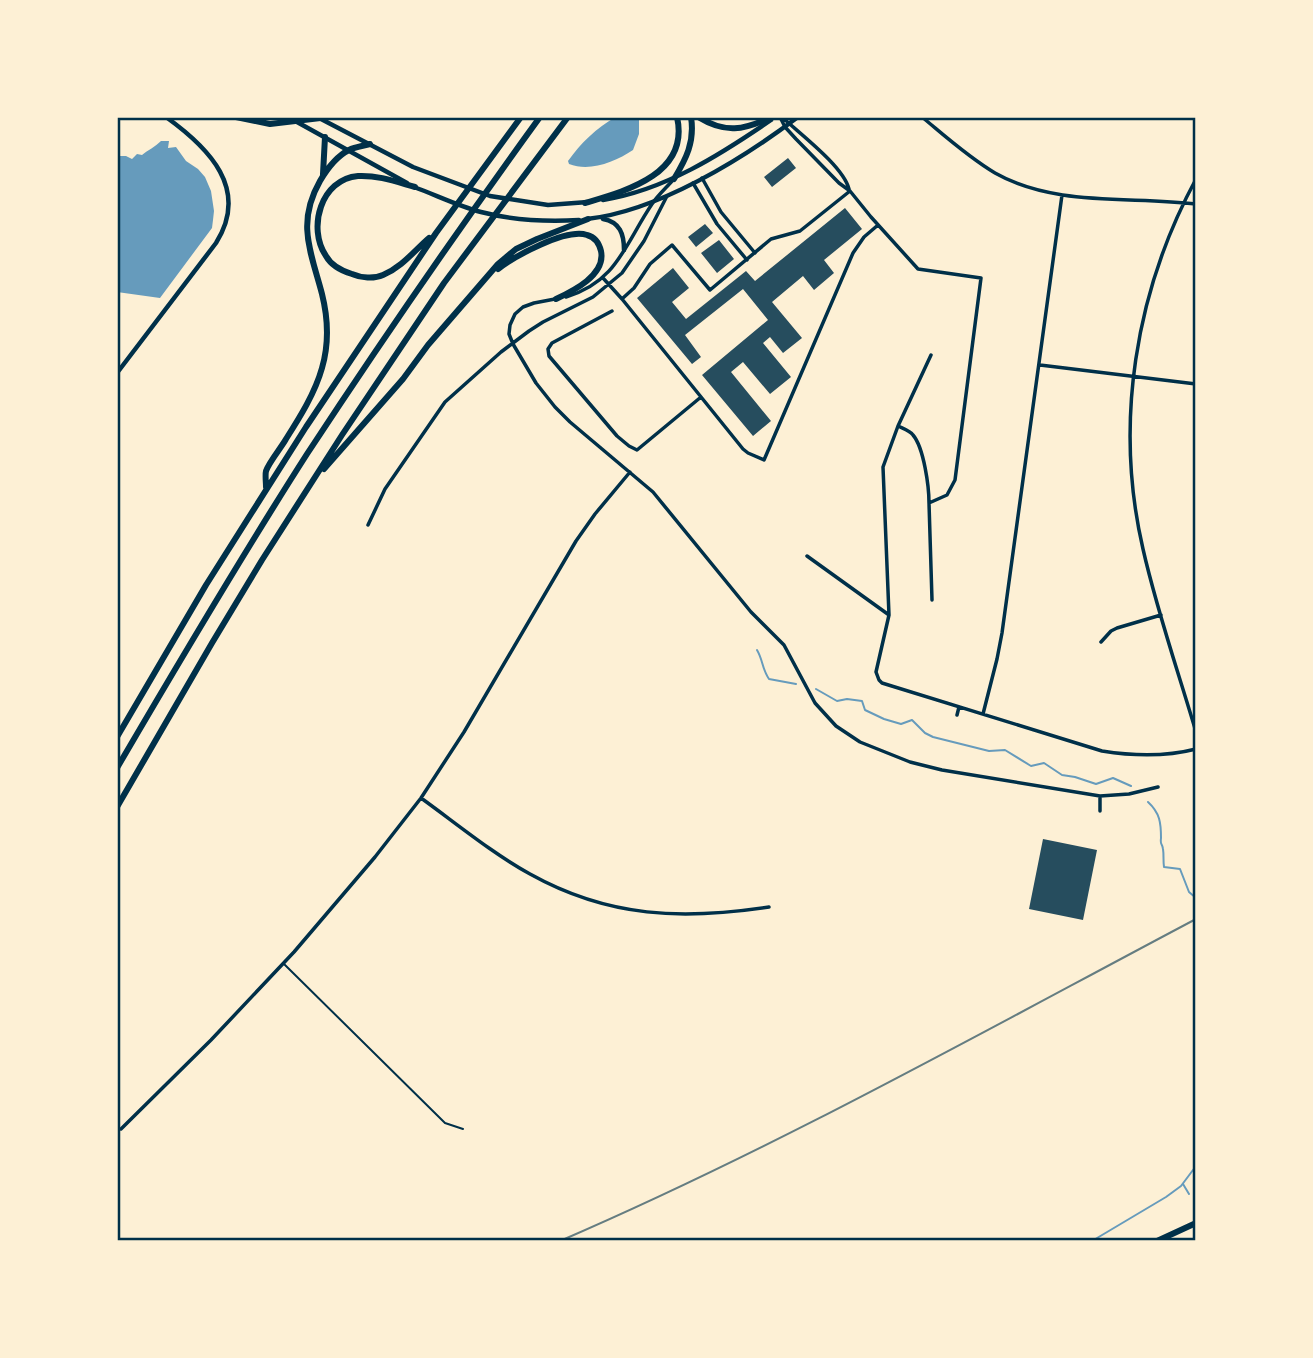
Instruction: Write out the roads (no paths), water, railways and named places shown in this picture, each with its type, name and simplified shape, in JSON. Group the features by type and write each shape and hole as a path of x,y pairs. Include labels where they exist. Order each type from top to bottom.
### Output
{"highway":[{"path":"236,117 260,123 283,124 329,117"},
{"path":"117,737 206,585 306,427 436,233 521,117"},
{"path":"117,768 197,632 307,455 418,289 540,117"},
{"path":"117,807 205,655 384,371 444,283 571,117"},
{"path":"585,203 648,179 663,168 677,145 677,117"},
{"path":"674,179 690,151 691,117"},
{"path":"698,117 711,126 733,129 754,126 773,117"},
{"path":"323,176 326,137"},
{"path":"266,489 266,471 302,414 322,369 325,353 325,312 306,228 313,193 328,167 348,150 370,144"},
{"path":"415,187 377,177 356,176 344,179 323,199 317,218 318,240 326,257 341,270 360,278 382,276 402,263 436,233"},
{"path":"313,480 350,441 498,264 516,249 591,219"},
{"path":"478,286 522,252 574,234 587,234 597,241 601,260 589,279 556,299"},
{"path":"1157,1241 1196,1223"}],"main road":[{"path":"117,373 216,243 229,212 227,186 218,167 197,143 166,117"},
{"path":"288,117 415,187 482,212 542,221 607,219 620,229 624,250"},
{"path":"317,117 413,167 490,196 548,205 614,198 674,179 773,117"},
{"path":"591,219 631,210 667,196 760,145 798,117"},
{"path":"667,196 674,179"}],"street":[{"path":"781,117 918,269 981,278 955,480 947,495 929,503"},
{"path":"922,117 971,157 997,174 1034,189 1062,195 1196,204"},
{"path":"787,125 817,149 846,178 850,191"},
{"path":"702,178 721,212 755,253"},
{"path":"674,179 653,202 615,266 603,278 578,293 534,303 519,310 510,325 509,334 513,344 536,383 555,407 653,492 751,612 784,645 815,703 829,720 848,736 931,768 1100,796 1158,788"},
{"path":"1196,180 1167,238 1150,289 1132,376 1130,434 1133,494 1142,549 1196,733"},
{"path":"693,183 717,224 747,260"},
{"path":"622,299 634,288 650,264 673,245 710,290 776,237 800,231 850,191"},
{"path":"983,714 1002,633 1062,195"},
{"path":"368,525 385,489 440,408 460,388 543,322 593,297 610,285 644,242 667,196"},
{"path":"603,278 743,449 764,460 853,253 864,237 878,225"},
{"path":"612,311 552,343 548,349 550,356 617,436 636,450 702,397"},
{"path":"931,355 898,426 883,467 889,615 876,672 879,680 959,707 1115,753 1170,754 1196,748"},
{"path":"1040,365 1196,384"},
{"path":"898,426 914,436 918,443 928,481 932,600"},
{"path":"121,1129 211,1040 283,963 375,857 421,798 464,732 576,541 630,472"},
{"path":"807,556 889,615"},
{"path":"1101,642 1117,628 1161,615"},
{"path":"957,715 959,707"},
{"path":"1100,796 1100,811"},
{"path":"421,798 530,874 562,890 596,902 638,911 681,915 717,914 769,907"}],"lane":[{"path":"283,963 445,1123 463,1129"}],"water":[{"path":"616,117 639,117 639,134 633,150 594,166 569,164 568,161 584,142"},
{"path":"161,141 169,141 168,148 176,147 186,161 205,177 211,191 214,211 212,228 160,298 117,292 117,156 132,159"}],"waterway":[{"path":"757,650 769,679 796,684"},
{"path":"816,689 837,701 862,701 865,710 884,719 901,724 912,720 933,737 989,751 1005,750 1031,766 1044,763 1062,775 1096,784 1113,778 1131,786"},
{"path":"1148,802 1159,818 1164,867 1180,869 1189,892 1196,898"},
{"path":"1092,1241 1166,1197 1181,1186 1196,1166"},
{"path":"1183,1184 1189,1194"}],"railway":[{"path":"560,1241 802,1127 1196,919"}]}
